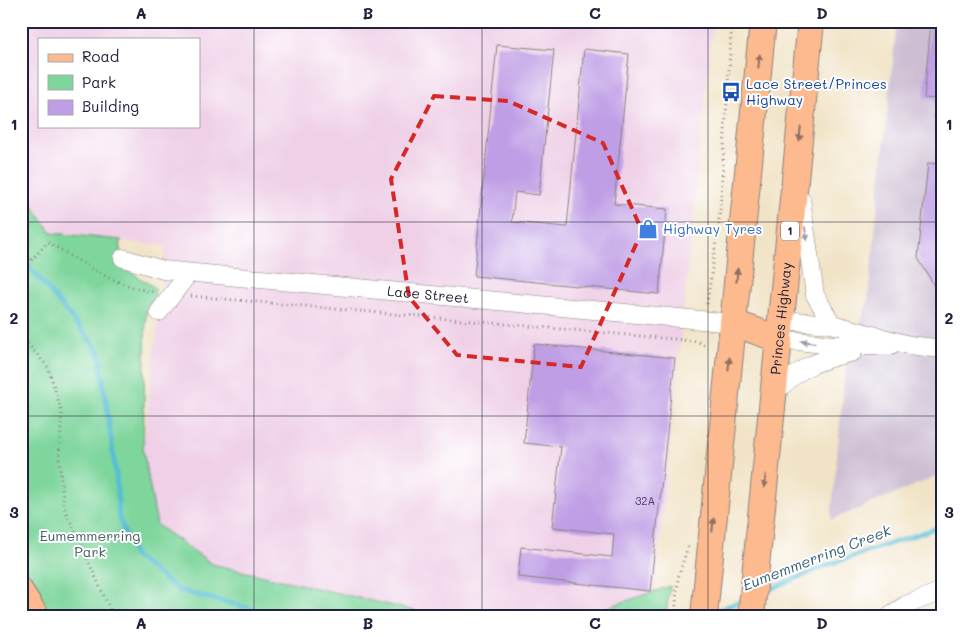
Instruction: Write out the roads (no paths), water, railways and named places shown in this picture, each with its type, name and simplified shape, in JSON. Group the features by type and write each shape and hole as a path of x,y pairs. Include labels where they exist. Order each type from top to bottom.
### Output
{"highway":[{"path":"704,616 763,21"},
{"name":"Princes Highway","path":"751,616 810,21"},
{"path":"733,323 780,329"}],"main road":[{"path":"21,589 38,616"}],"street":[{"path":"796,168 814,287 820,306 832,324"},
{"name":"Lace Street","path":"123,258 156,269 189,273 733,323"},
{"path":"159,312 189,273"},
{"path":"780,329 832,324 909,345 942,349"},
{"path":"780,329 833,345 909,345"},
{"path":"773,394 802,368 821,360 878,346"},
{"path":"889,616 906,605 942,591"},
{"path":"912,616 928,602 942,595"}],"waterway":[{"name":"Eumemmerring Creek","path":"21,257 99,351 116,475 119,519 134,556 178,590 279,616"},
{"name":"Eumemmerring Creek","path":"761,593 828,565 942,526"},
{"name":"Eumemmerring Creek","path":"713,612 744,600"}],"place":[{"name":"Lace Street/Princes Highway","path":"731,92"},
{"name":"Highway Tyres","path":"648,229"}],"park label":[{"name":"Eumemmerring Park","path":"90,544"}]}
